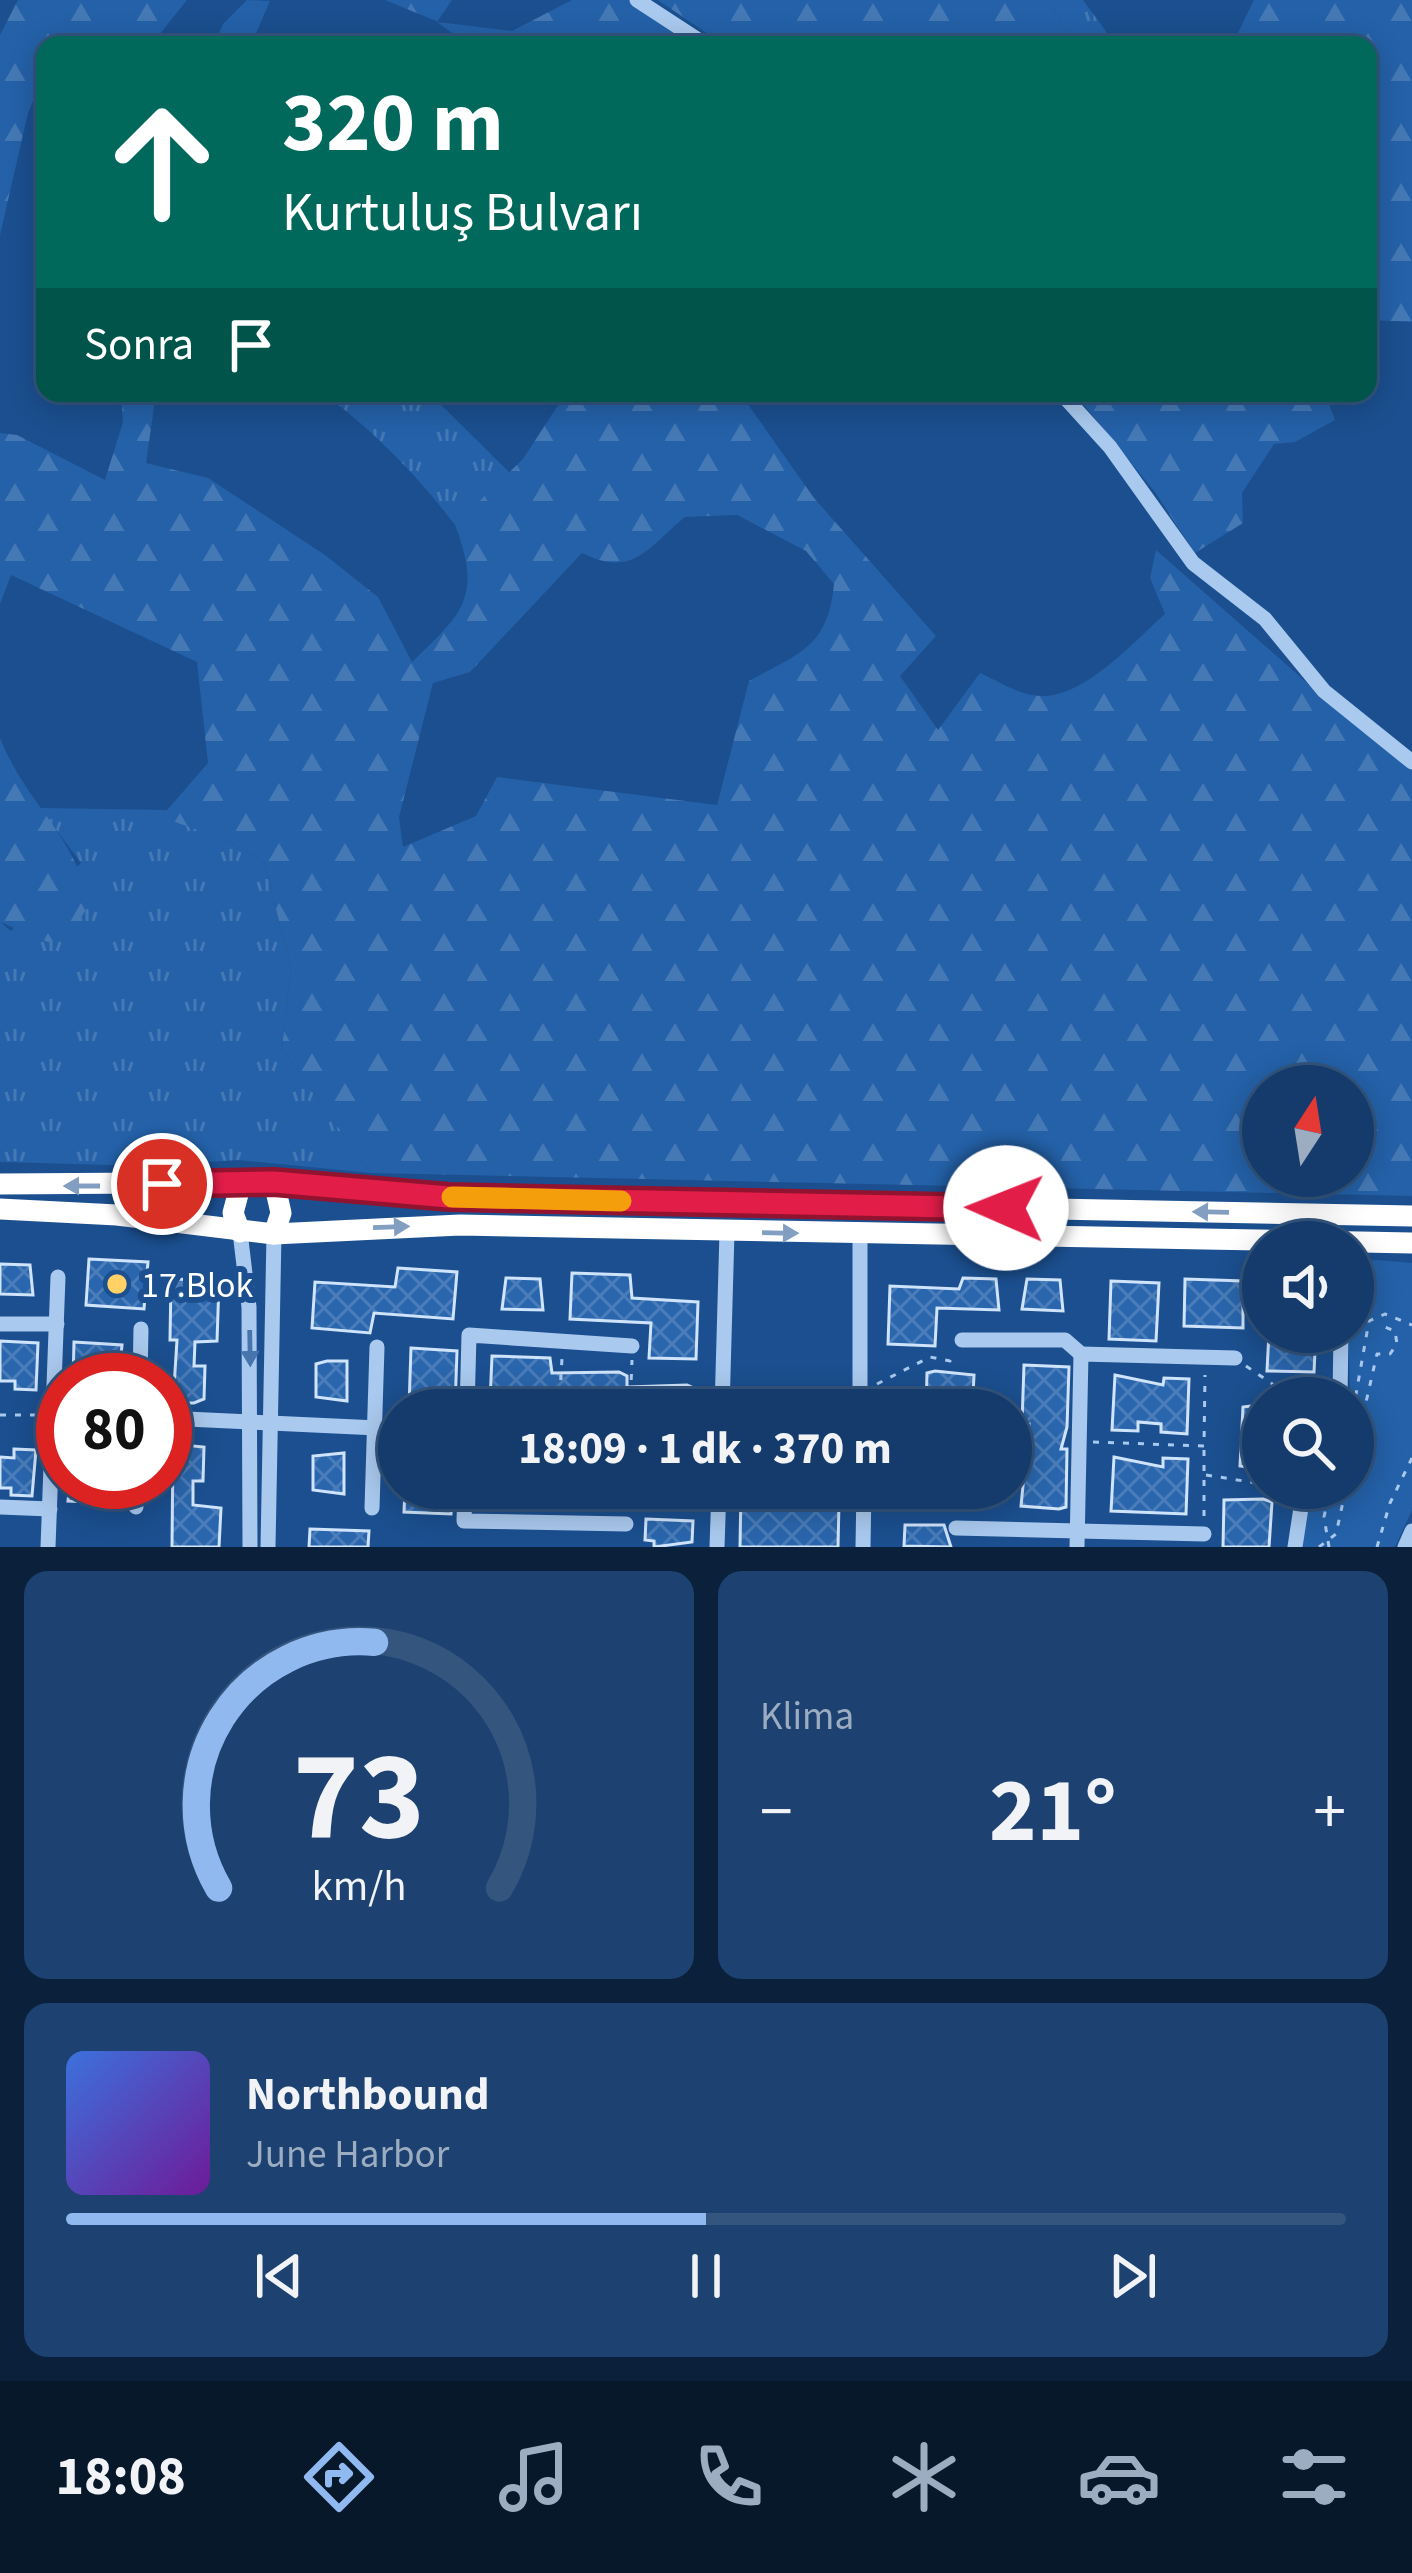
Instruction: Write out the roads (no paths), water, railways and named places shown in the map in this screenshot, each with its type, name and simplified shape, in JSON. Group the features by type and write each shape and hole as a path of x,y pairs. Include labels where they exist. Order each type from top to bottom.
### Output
{"highway":[{"path":"274,1182 281,1213 274,1234"},
{"path":"0,1184 274,1182 449,1197 1412,1216"},
{"path":"240,1232 232,1204 241,1183"},
{"path":"0,1209 117,1215 274,1234 460,1225 1242,1240"},
{"path":"1374,1242 1412,1243"}],"street":[{"path":"638,0 692,36"},
{"path":"1069,402 1110,447 1193,563 1265,619 1324,691 1412,762"},
{"path":"240,1232 249,1284 250,1547"},
{"path":"723,1389 728,1232"},
{"path":"268,1547 274,1234"},
{"path":"860,1234 860,1389"},
{"path":"57,1353 58,1277"},
{"path":"0,1324 57,1324"},
{"path":"141,1329 141,1353"},
{"path":"468,1389 469,1335 632,1346"},
{"path":"962,1340 1065,1340 1081,1354 1235,1358"},
{"path":"372,1508 377,1347"},
{"path":"1077,1539 1081,1354"},
{"path":"192,1419 378,1428"},
{"path":"0,1507 36,1508"},
{"path":"48,1547 50,1509"},
{"path":"464,1509 464,1521 626,1524"},
{"path":"717,1547 718,1509"},
{"path":"863,1547 864,1509"},
{"path":"1295,1547 1303,1509"},
{"path":"956,1528 1077,1539 1204,1534"},
{"path":"1405,1547 1412,1531"}],"place":[{"name":"17.Blok","path":"117,1284"}]}
